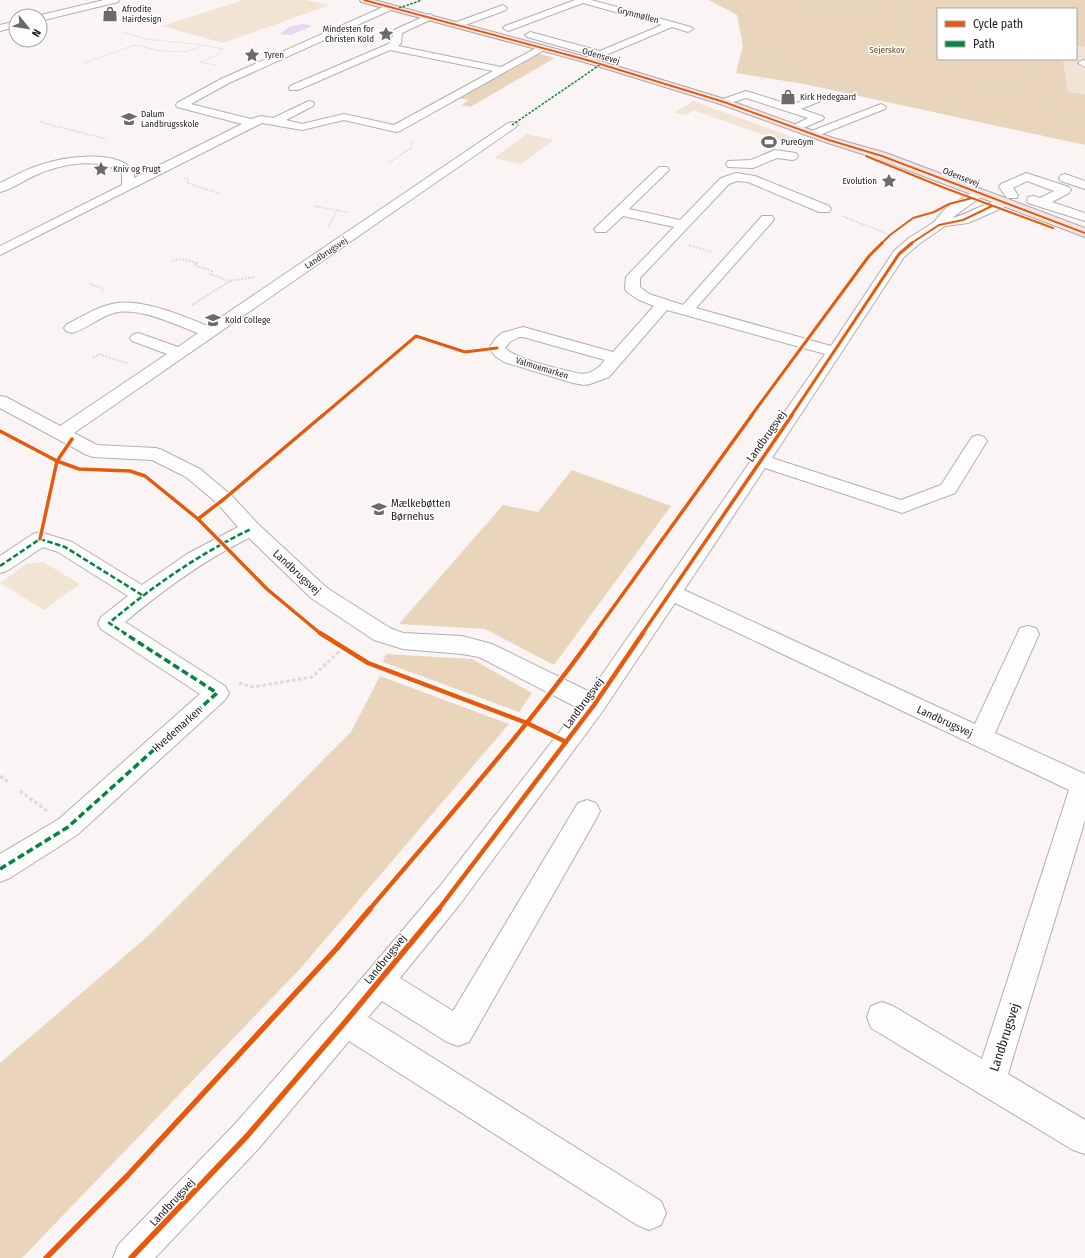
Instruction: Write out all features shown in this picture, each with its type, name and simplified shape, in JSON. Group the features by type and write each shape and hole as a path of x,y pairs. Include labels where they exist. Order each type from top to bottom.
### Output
{"main road":[{"name":"Odensevej","path":"364,0 587,60 724,102 829,140 886,166 976,196 1001,200 1085,233"},
{"name":"Odensevej","path":"1001,200 1085,239"}],"street":[{"path":"48,16 115,0"},
{"path":"508,28 582,0"},
{"name":"Grynmøllen","path":"582,0 688,28"},
{"path":"252,124 181,105 246,72 390,7"},
{"path":"457,25 503,8"},
{"path":"294,88 389,47 396,43 397,32 429,17"},
{"name":"Grynmøllen","path":"587,60 672,24"},
{"path":"526,34 600,54"},
{"path":"389,47 502,70"},
{"path":"0,251 252,124 261,118 302,127 344,117 396,129 543,48"},
{"path":"724,102 746,94 818,118 796,128"},
{"path":"791,109 819,98"},
{"path":"274,122 309,104"},
{"path":"813,134 881,107"},
{"name":"Landbrugsvej","path":"61,434 512,125"},
{"path":"729,169 752,164 775,154 792,156"},
{"path":"0,188 45,167 90,160 114,163 124,169 128,172 128,186"},
{"path":"729,169 824,209"},
{"path":"729,169 725,181 633,277 632,289 644,297 664,304 835,352"},
{"path":"601,229 663,170"},
{"path":"1042,202 1065,190 1026,177 1005,188 1001,200 1042,202 1085,217"},
{"path":"1065,178 1085,185"},
{"path":"1057,194 1071,199"},
{"name":"Landbrugsvej","path":"131,1258 247,1136 379,982 450,895 594,705 835,352 899,254 914,241 939,225 950,212 976,196"},
{"name":"Landbrugsvej","path":"939,225 963,220 1001,200"},
{"path":"620,210 684,225"},
{"path":"686,310 767,219"},
{"name":"Valmuemarken","path":"616,358 523,332 508,335 502,340 497,348 501,353 510,358 573,378 584,380 603,373 664,304"},
{"path":"72,328 104,311 122,307 139,309 211,332"},
{"path":"138,338 180,353"},
{"name":"Landbrugsvej","path":"0,401 93,451 156,454 193,473 224,499 251,529 318,593 382,634 403,641 455,645 484,650 594,705"},
{"name":"Landbrugsvej","path":"760,460 902,508 948,489 978,441"},
{"path":"217,694 108,623 142,595 183,566 221,543 251,529"},
{"path":"0,566 40,540 65,547 142,595"},
{"name":"Landbrugsvej","path":"670,592 1084,786 990,1082"},
{"name":"Landbrugsvej","path":"981,738 1028,634"},
{"name":"Hvedemarken","path":"0,869 68,827 217,694"},
{"name":"Landbrugsvej","path":"379,982 458,1031 586,810"},
{"path":"882,1017 1085,1138"},
{"path":"346,1020 649,1214"}],"path":[{"path":"712,0 742,15 741,28 748,43 754,48 787,59 795,69 814,83 820,85"},
{"path":"803,0 896,16 937,27"},
{"path":"896,16 897,0"},
{"path":"122,32 146,39 203,45 222,49 217,55 200,62 246,72"},
{"path":"85,63 134,45 162,51 187,52 203,45"},
{"path":"1023,86 1026,70 1024,60"},
{"path":"746,94 761,77 768,74 795,69"},
{"path":"826,86 874,92"},
{"path":"893,97 938,99 966,98 1002,92 1023,86 1058,102 1085,128"},
{"path":"40,122 106,139"},
{"path":"160,170 178,175 188,179 188,182 220,194"},
{"path":"824,209 890,235"},
{"path":"884,240 896,231"},
{"path":"669,240 733,257"},
{"path":"172,261 183,258 198,263 194,266 212,271 210,274 230,281"},
{"path":"93,358 99,354 152,372"},
{"path":"338,644 349,652"},
{"path":"217,694 240,682 253,687 312,677 343,648"},
{"path":"0,776 10,783"},
{"path":"20,791 68,827"}],"shaded area":[{"path":"243,0 306,0 330,5 223,43 162,26"},
{"path":"302,24 311,25 310,27 291,35 280,34 289,27"},
{"path":"1077,46 1085,47 1085,94 1068,92 1063,60 1077,60"},
{"path":"693,101 814,145 803,149 693,110 687,115 675,113"},
{"path":"527,134 554,140 521,164 494,158"},
{"path":"43,562 80,584 44,610 0,583 26,564"}],"green space":[{"name":"Sejerskov","path":"709,0 1085,0 1085,47 1077,46 1077,8 937,8 937,60 1063,60 1068,92 1085,94 1085,145 804,84 736,73 743,46 737,15"},
{"path":"537,53 555,58 470,107 462,105 469,100 458,98"},
{"path":"572,470 671,506 554,665 485,629 399,624 503,505 538,512"},
{"path":"386,654 472,659 532,693 519,712 383,662"},
{"path":"380,676 509,724 300,969 22,1258 0,1258 0,1063 148,936 351,732"}],"marked path":[{"path":"399,8 422,0"},
{"path":"512,125 601,64"},
{"path":"0,869 68,827 217,693 109,623 142,596 177,571 231,538 251,529"},
{"path":"0,566 40,539 65,547 142,595"}],"cycle path":[{"path":"364,0 587,60 724,102 829,140 882,156 1085,233"},
{"path":"866,156 942,187 1053,228"},
{"path":"46,1258 127,1176 337,948 527,723 557,686 804,343 869,256 890,235 913,218 934,212 949,204 972,198"},
{"path":"131,1258 247,1136 346,1021 450,895 594,705 835,352 899,254 914,241 939,225 963,220 992,206"},
{"path":"198,519 224,499 416,336 465,352 497,348"},
{"path":"0,431 57,461 79,469 130,471 145,476 198,519 267,589 321,634 368,663 527,723 566,742"},
{"path":"40,539 57,461 72,439"}],"place":[{"name":"Afrodite Hairdesign","path":"110,14"},
{"name":"Mindesten for Christen Kold","path":"386,34"},
{"name":"Tyren","path":"252,55"},
{"name":"Kirk Hedegaard","path":"788,97"},
{"name":"Dalum Landbrugsskole","path":"129,119"},
{"name":"PureGym","path":"769,142"},
{"name":"Kniv og Frugt","path":"101,169"},
{"name":"Evolution","path":"889,181"},
{"name":"Kold College","path":"213,320"},
{"name":"Mælkebøtten Børnehus","path":"379,509"}]}
